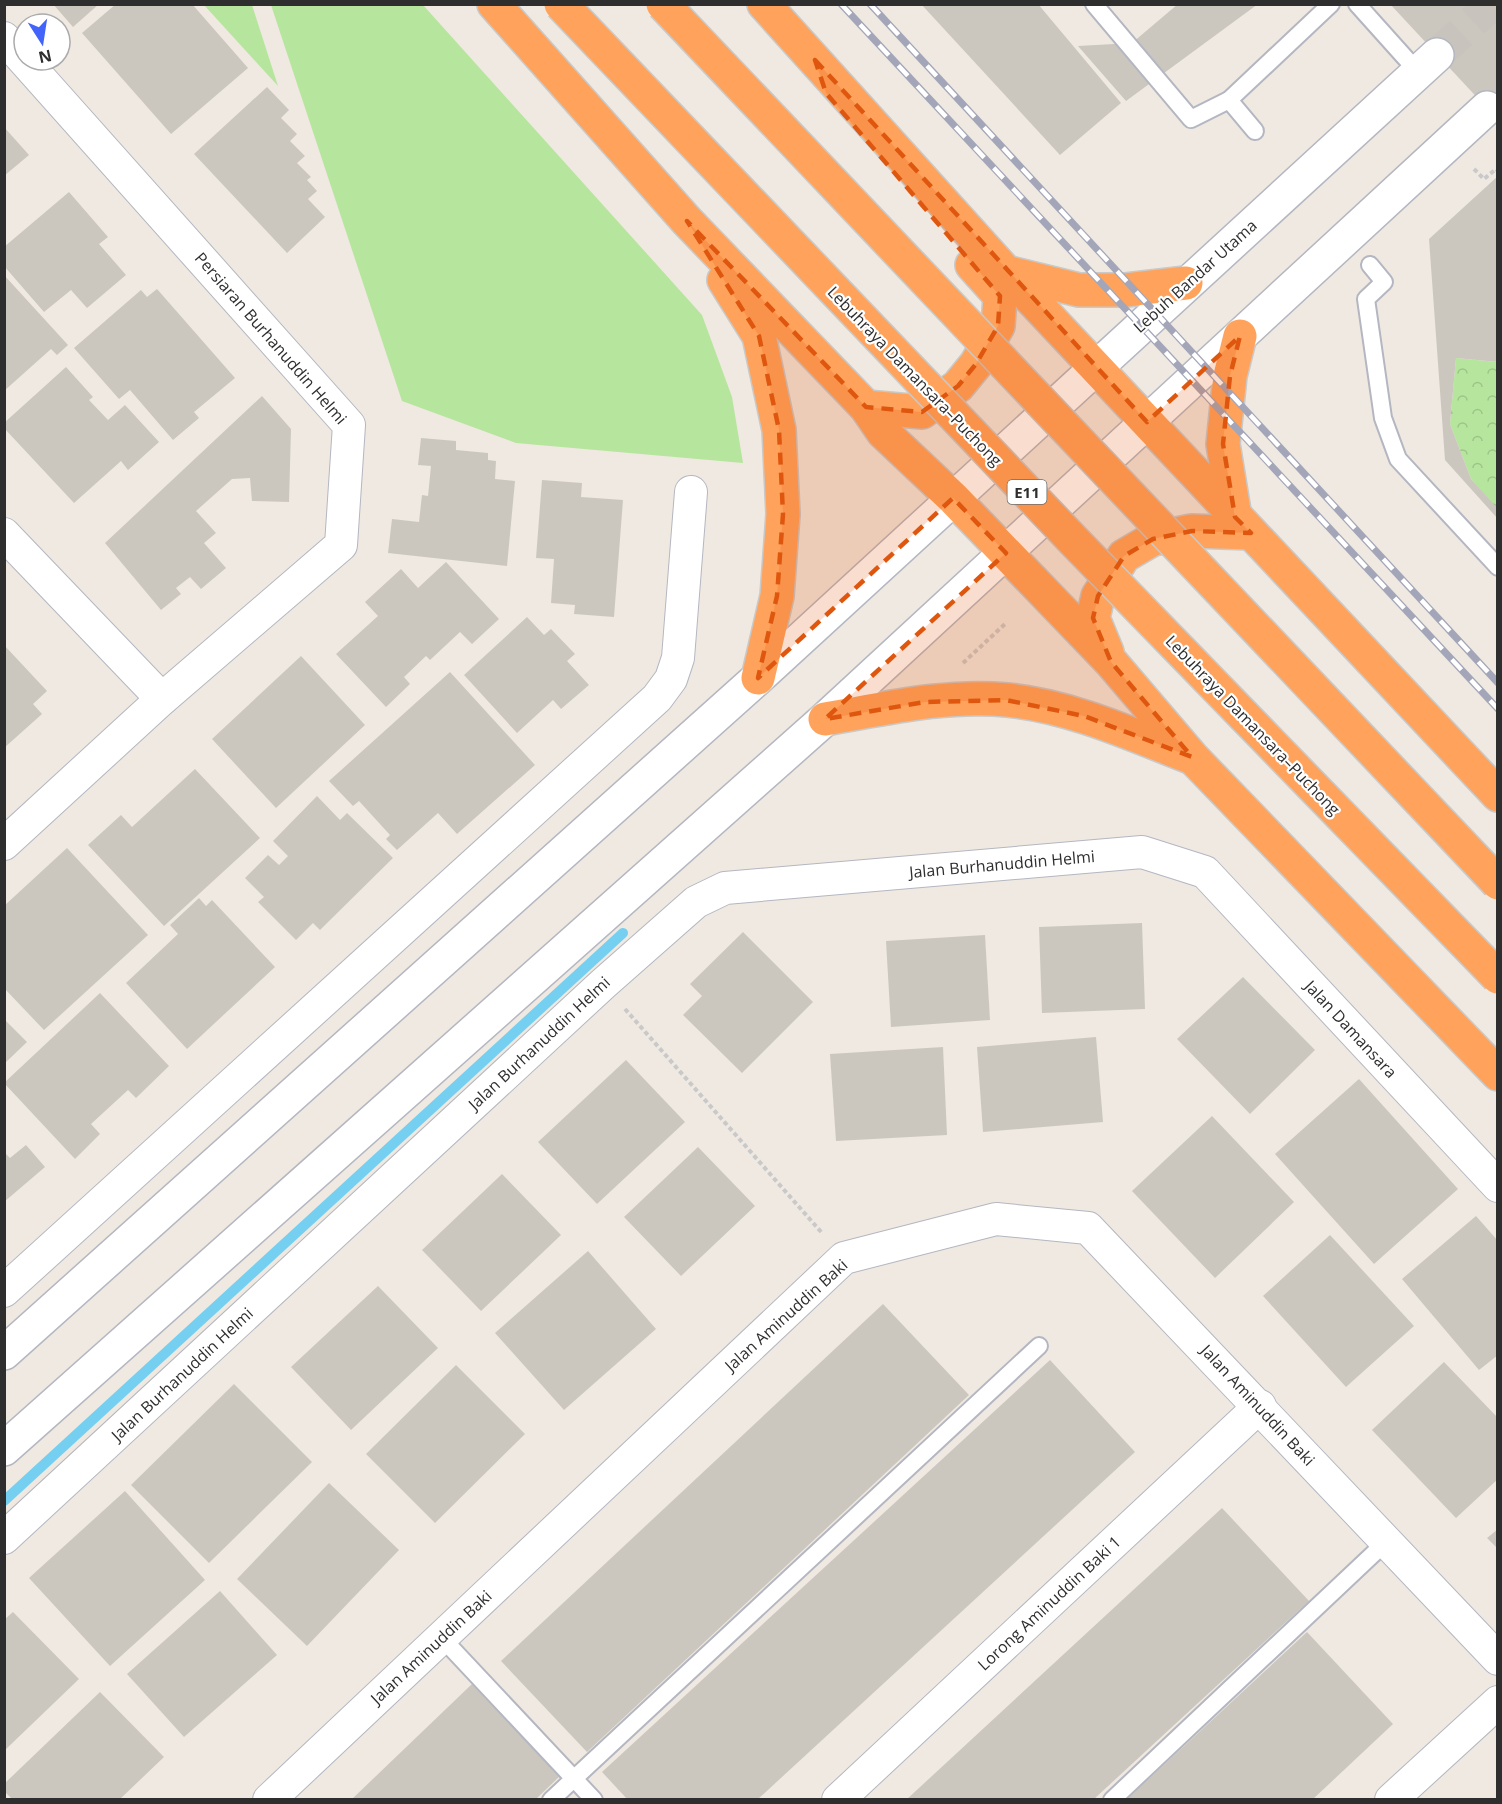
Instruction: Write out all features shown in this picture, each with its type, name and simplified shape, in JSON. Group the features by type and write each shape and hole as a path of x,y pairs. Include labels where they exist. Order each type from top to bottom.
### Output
{"highway":[{"path":"494,4 687,221 866,406 883,432 953,498 1111,662 1192,758 1497,1074"},
{"name":"Lebuhraya Damansara–Puchong","path":"561,4 1073,540 1497,977"},
{"path":"663,4 1497,883"},
{"path":"764,4 1006,272 1497,795"},
{"path":"816,60 826,93 999,296 998,326 976,364 958,386 922,412 866,406"},
{"path":"687,221 759,336 778,430 783,514 777,596 758,678"},
{"path":"1006,272 1079,290 1126,290 1186,283"},
{"path":"1240,336 1230,376 1223,444 1243,525"},
{"path":"1111,662 1093,618 1098,596 1124,556 1153,539 1191,531 1243,525"},
{"path":"825,719 925,702 1006,700 1084,716 1192,758"}],"main road":[{"name":"Lebuh Bandar Utama","path":"953,498 1427,64"},
{"path":"4,1449 825,719 1487,108"},
{"path":"4,1353 758,678 953,498"}],"street":[{"name":"Persiaran Burhanuddin Helmi","path":"4,38 349,425 341,545 162,699 4,844"},
{"path":"4,1291 657,698 671,679 678,658 691,492"},
{"path":"4,534 162,699"},
{"name":"Jalan Burhanuddin Helmi","path":"4,1539 603,984 696,902 725,888 1142,852 1205,872"},
{"name":"Jalan Damansara","path":"1205,872 1497,1186"},
{"name":"Jalan Aminuddin Baki","path":"269,1800 844,1258 996,1219 1088,1228 1260,1406 1497,1659"},
{"name":"Lorong Aminuddin Baki 1","path":"838,1800 1260,1406"},
{"path":"1391,1800 1497,1702"}],"lane":[{"path":"1094,4 1191,119 1229,100 1331,4"},
{"path":"1357,4 1427,64"},
{"path":"1229,100 1255,131"},
{"path":"1370,265 1384,282 1366,299 1383,418 1398,459 1497,567"},
{"path":"551,1800 1039,1346"},
{"path":"1112,1800 1387,1541"},
{"path":"441,1637 594,1800"}],"path":[{"path":"1472,167 1484,179 1496,169 1497,171"},
{"path":"959,667 1005,624"},
{"path":"603,984 844,1258"}],"highlighted area":[{"path":"815,60 1147,422 1240,336 1230,376 1223,444 1235,517 1251,533 1192,531 1153,539 1124,556 1098,596 1093,618 1111,662 1192,757 1084,716 1006,700 925,702 825,719 1006,553 953,498 758,678 777,596 783,514 779,430 759,336 687,221 866,407 922,412 958,386 976,364 998,326 1000,296 826,93"}],"green space":[{"path":"204,5 252,5 278,86"},
{"path":"271,5 423,5 702,315 732,397 743,463 516,443 402,401"},
{"path":"1456,358 1497,362 1497,509 1471,479 1450,424"}],"building":[{"path":"53,4 99,4 73,27 72,12 60,12"},
{"path":"116,4 192,4 248,68 171,134 82,33"},
{"path":"921,4 1038,4 1121,103 1060,155"},
{"path":"1178,4 1258,4 1126,101 1078,46 1132,43"},
{"path":"1390,4 1498,4 1498,120"},
{"path":"267,87 289,110 281,118 297,134 290,141 305,156 297,163 311,177 307,180 317,191 308,199 325,217 287,253 194,154"},
{"path":"4,127 29,155 4,176"},
{"path":"1498,176 1498,362 1456,358 1450,424 1471,479 1498,509 1498,519 1445,460 1429,239"},
{"path":"69,192 108,237 99,244 126,275 87,308 71,290 44,312 4,266 4,247"},
{"path":"4,275 68,345 57,355 51,349 4,391"},
{"path":"157,289 235,378 194,412 199,418 173,440 130,390 119,399 74,348 141,290 147,297"},
{"path":"66,367 93,397 89,400 108,420 125,405 159,442 128,470 121,461 74,503 4,428 4,423"},
{"path":"262,396 291,429 289,502 252,501 250,478 232,479 196,511 216,533 204,543 226,568 201,589 190,577 176,588 181,594 161,610 105,543"},
{"path":"421,438 456,441 456,450 488,453 488,460 496,461 495,479 515,481 507,566 388,553 392,519 419,522 422,495 428,496 431,466 418,465"},
{"path":"542,480 582,483 581,497 623,500 614,617 574,614 575,605 551,603 554,559 536,558"},
{"path":"446,562 499,619 472,644 460,632 430,660 426,656 404,677 410,684 386,707 336,654 378,616 365,602 401,569 418,588"},
{"path":"527,617 544,635 551,629 575,654 567,661 589,685 561,709 553,700 517,733 464,675"},
{"path":"4,645 47,691 33,704 42,714 4,748"},
{"path":"301,656 365,725 276,808 212,739"},
{"path":"450,672 535,765 457,834 438,813 397,850 386,839 390,835 359,801 353,806 329,781"},
{"path":"195,769 260,838 164,926 88,845 121,815 132,827"},
{"path":"317,796 340,820 347,813 393,858 320,930 313,923 296,940 258,902 264,897 245,878 268,855 279,865 288,856 273,841"},
{"path":"67,848 148,935 44,1030 4,988 4,906"},
{"path":"199,898 206,906 212,900 275,967 187,1049 126,983 178,934 170,925"},
{"path":"1142,923 1145,1009 1042,1013 1039,927"},
{"path":"743,932 813,1002 742,1073 683,1015 702,996 690,984"},
{"path":"985,935 990,1020 891,1027 886,941"},
{"path":"1243,977 1315,1050 1250,1114 1177,1039"},
{"path":"100,993 169,1066 136,1098 128,1090 91,1124 100,1134 75,1159 4,1083"},
{"path":"4,1019 27,1042 4,1064"},
{"path":"1096,1037 1103,1122 983,1132 977,1047"},
{"path":"943,1047 947,1135 836,1141 830,1054"},
{"path":"626,1060 685,1122 597,1204 538,1142"},
{"path":"1359,1079 1458,1189 1374,1264 1275,1154"},
{"path":"1212,1116 1294,1202 1215,1278 1132,1191"},
{"path":"26,1145 45,1167 4,1202 4,1152 10,1158"},
{"path":"698,1147 755,1206 681,1276 624,1217"},
{"path":"502,1174 561,1235 481,1311 422,1250"},
{"path":"1476,1216 1498,1241 1498,1355 1479,1370 1402,1279"},
{"path":"1330,1235 1414,1326 1346,1387 1263,1296"},
{"path":"588,1251 656,1329 564,1410 495,1333"},
{"path":"378,1286 438,1348 351,1430 291,1367"},
{"path":"883,1304 969,1395 587,1752 501,1661"},
{"path":"1050,1360 1135,1452 757,1800 628,1800 602,1772"},
{"path":"1444,1362 1498,1418 1498,1479 1456,1518 1372,1430"},
{"path":"456,1365 525,1434 435,1523 366,1454"},
{"path":"234,1384 312,1462 209,1563 131,1485"},
{"path":"329,1483 399,1550 307,1646 237,1579"},
{"path":"125,1491 205,1580 110,1666 29,1578"},
{"path":"1222,1508 1309,1601 1093,1800 906,1800"},
{"path":"1498,1529 1498,1549 1487,1538"},
{"path":"220,1591 277,1655 184,1737 127,1674"},
{"path":"13,1612 79,1679 4,1751 4,1620"},
{"path":"1307,1632 1393,1724 1312,1800 1126,1800"},
{"path":"472,1684 560,1776 535,1800 351,1800"},
{"path":"100,1692 164,1757 119,1800 13,1800 4,1791 4,1784"}],"waterway":[{"path":"4,1501 623,933"}],"tunnel":[{"path":"1437,55 1492,4"}],"railway":[{"path":"841,4 1498,709"},
{"path":"870,4 1498,683"}]}
